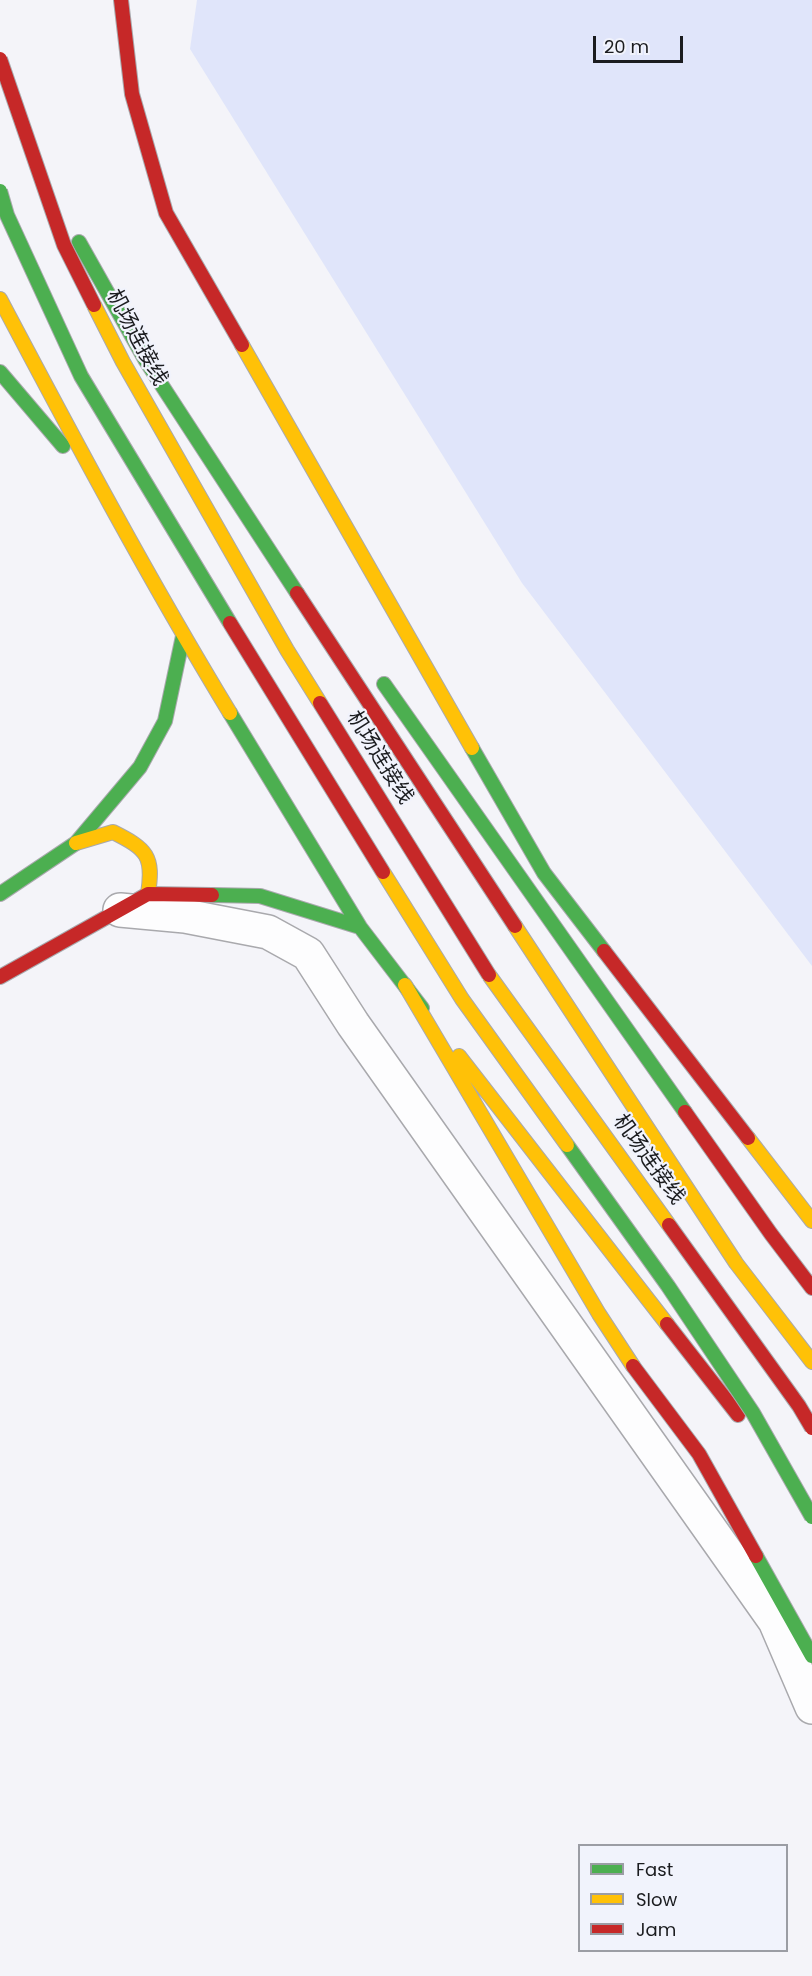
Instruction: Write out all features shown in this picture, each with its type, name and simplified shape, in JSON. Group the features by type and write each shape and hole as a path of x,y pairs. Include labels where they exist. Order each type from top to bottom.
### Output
{"main road":[{"path":"121,0 132,93 166,213 544,873 812,1221"},
{"name":"机场连接线","path":"0,59 64,245 123,362 287,650 483,966 786,1387 812,1428"},
{"path":"0,104 146,361 195,437 736,1263 812,1362"},
{"path":"0,191 7,215 81,376 268,687 462,999 675,1296 753,1413 812,1517"},
{"path":"0,298 101,490 183,636 360,927 801,1496 812,1507"},
{"path":"0,372 101,490"},
{"path":"195,437 311,589"},
{"path":"0,894 76,843 140,767 165,721 183,636"},
{"path":"381,679 771,1234 812,1288"},
{"path":"76,843 113,832 141,845 149,855 151,877 148,894"},
{"path":"0,977 148,894 260,896 360,927"},
{"path":"405,986 600,1314 638,1373 699,1454 812,1656"}],"street":[{"path":"120,910 185,916 268,932 308,954 353,1024 775,1621 812,1707"}],"shaded area":[{"path":"197,0 812,0 812,966 522,583 190,49"}],"traffic: fast":[{"path":"0,191 7,215 81,376 230,623"},
{"path":"79,242 146,361 297,593"},
{"path":"0,372 63,446"},
{"path":"0,894 76,843 140,767 165,721 183,636"},
{"path":"384,684 685,1112"},
{"path":"230,713 360,927 422,1008"},
{"path":"472,748 544,873 604,951"},
{"path":"212,895 260,896 360,927"},
{"path":"567,1145 668,1286 753,1413 812,1517"},
{"path":"756,1556 812,1656"}],"traffic: slow":[{"path":"0,299 141,560 230,713"},
{"path":"94,305 123,362 287,650 320,703"},
{"path":"242,345 472,748"},
{"path":"76,843 113,832 134,844 141,849 149,862 148,894"},
{"path":"383,872 462,999 567,1145"},
{"path":"515,926 736,1263 812,1362"},
{"path":"489,975 669,1225"},
{"path":"405,985 599,1314 633,1366"},
{"path":"459,1056 667,1324"},
{"path":"748,1138 812,1221"}],"traffic: jam":[{"path":"121,0 132,94 166,213 242,345"},
{"path":"0,59 64,245 94,305"},
{"path":"297,593 515,926"},
{"path":"230,623 383,872"},
{"path":"320,703 489,975"},
{"path":"0,977 148,894 212,895"},
{"path":"604,951 748,1138"},
{"path":"685,1112 812,1288"},
{"path":"669,1225 799,1406 812,1428"},
{"path":"667,1324 738,1415"},
{"path":"633,1366 699,1454 756,1556"}]}
